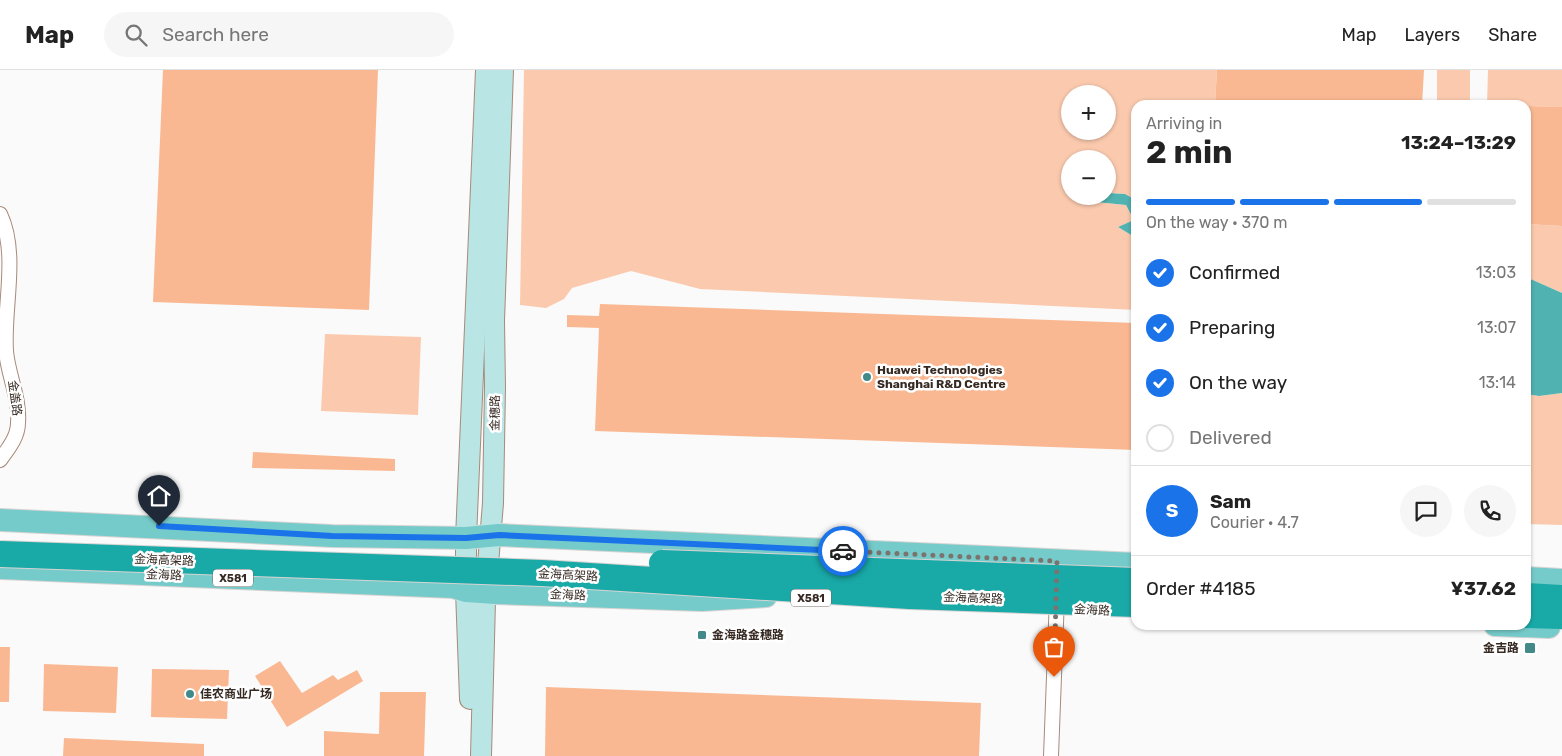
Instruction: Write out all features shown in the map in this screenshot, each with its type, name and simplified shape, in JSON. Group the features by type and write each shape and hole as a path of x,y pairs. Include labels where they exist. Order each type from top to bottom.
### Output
{"highway":[{"name":"金海高架路","path":"0,539 1131,581"},
{"name":"金海高架路","path":"0,555 542,573 909,596 1131,604"},
{"path":"0,555 768,596"},
{"path":"1531,596 1562,597"},
{"path":"1531,615 1562,616"}],"main road":[{"path":"0,520 332,536 466,538 489,535 1131,564"},
{"name":"金海路","path":"0,568 453,587 476,592 702,600 768,596 1131,612"},
{"path":"1531,578 1562,580"},
{"path":"1531,626 1562,627"}],"street":[{"name":"金穗路","path":"481,756 476,592 466,538 486,70"},
{"name":"金穗路","path":"467,756 476,592 489,535 493,503 494,321 503,70"},
{"name":"金盖路","path":"0,214 4,224 9,255 6,352 17,401 18,424 13,441 0,460"},
{"path":"1051,756 1057,561"}],"shaded area":[{"path":"524,70 1217,70 1215,100 1131,100 1131,197 1125,194 1116,193 1116,150 1061,150 1061,205 1126,205 1131,213 1131,222 1118,227 1131,235 1131,310 700,289 631,271 572,288 564,299 546,308 520,305"},
{"path":"1437,70 1470,70 1470,100 1437,100"},
{"path":"1488,70 1562,70 1562,107 1531,106 1531,100 1487,100"},
{"path":"1531,224 1562,226 1562,293 1531,279"},
{"path":"325,334 421,337 418,415 321,411"},
{"path":"1562,393 1562,525 1531,524 1531,395 1539,396"}],"water":[{"path":"1116,193 1125,194 1131,197 1131,214 1126,205 1116,204"},
{"path":"1131,221 1131,235 1118,227"},
{"path":"1531,279 1562,293 1562,393 1539,396 1531,395"}],"building":[{"path":"163,70 378,70 369,310 153,302"},
{"path":"1217,70 1424,70 1422,100 1215,100"},
{"path":"1531,106 1562,107 1562,226 1531,224"},
{"name":"Huawei Technologies Shanghai R&D Centre","path":"600,304 1131,323 1131,450 595,431 599,328 567,327 567,315 599,316"},
{"path":"253,452 395,459 395,471 252,468"},
{"path":"0,647 10,647 9,702 0,702"},
{"path":"280,661 302,693 333,675 338,680 357,670 363,681 287,727 255,676"},
{"path":"44,664 118,667 116,713 43,711"},
{"name":"佳农商业广场","path":"152,669 229,670 227,719 151,717"},
{"path":"546,687 981,703 979,756 545,756"},
{"path":"380,692 426,692 424,756 324,756 324,731 379,734"},
{"path":"64,738 204,744 204,756 63,756"}],"way so far":[{"path":"843,551 1057,561 1054,677"}],"place":[{"name":"Huawei Technologies Shanghai R&D Centre","path":"867,377"},
{"name":"金海路金穗路","path":"702,635"},
{"name":"金吉路","path":"1530,648"},
{"name":"佳农商业广场","path":"190,694"}],"route":[{"path":"159,526 332,536 466,538 499,535 843,551"}]}
